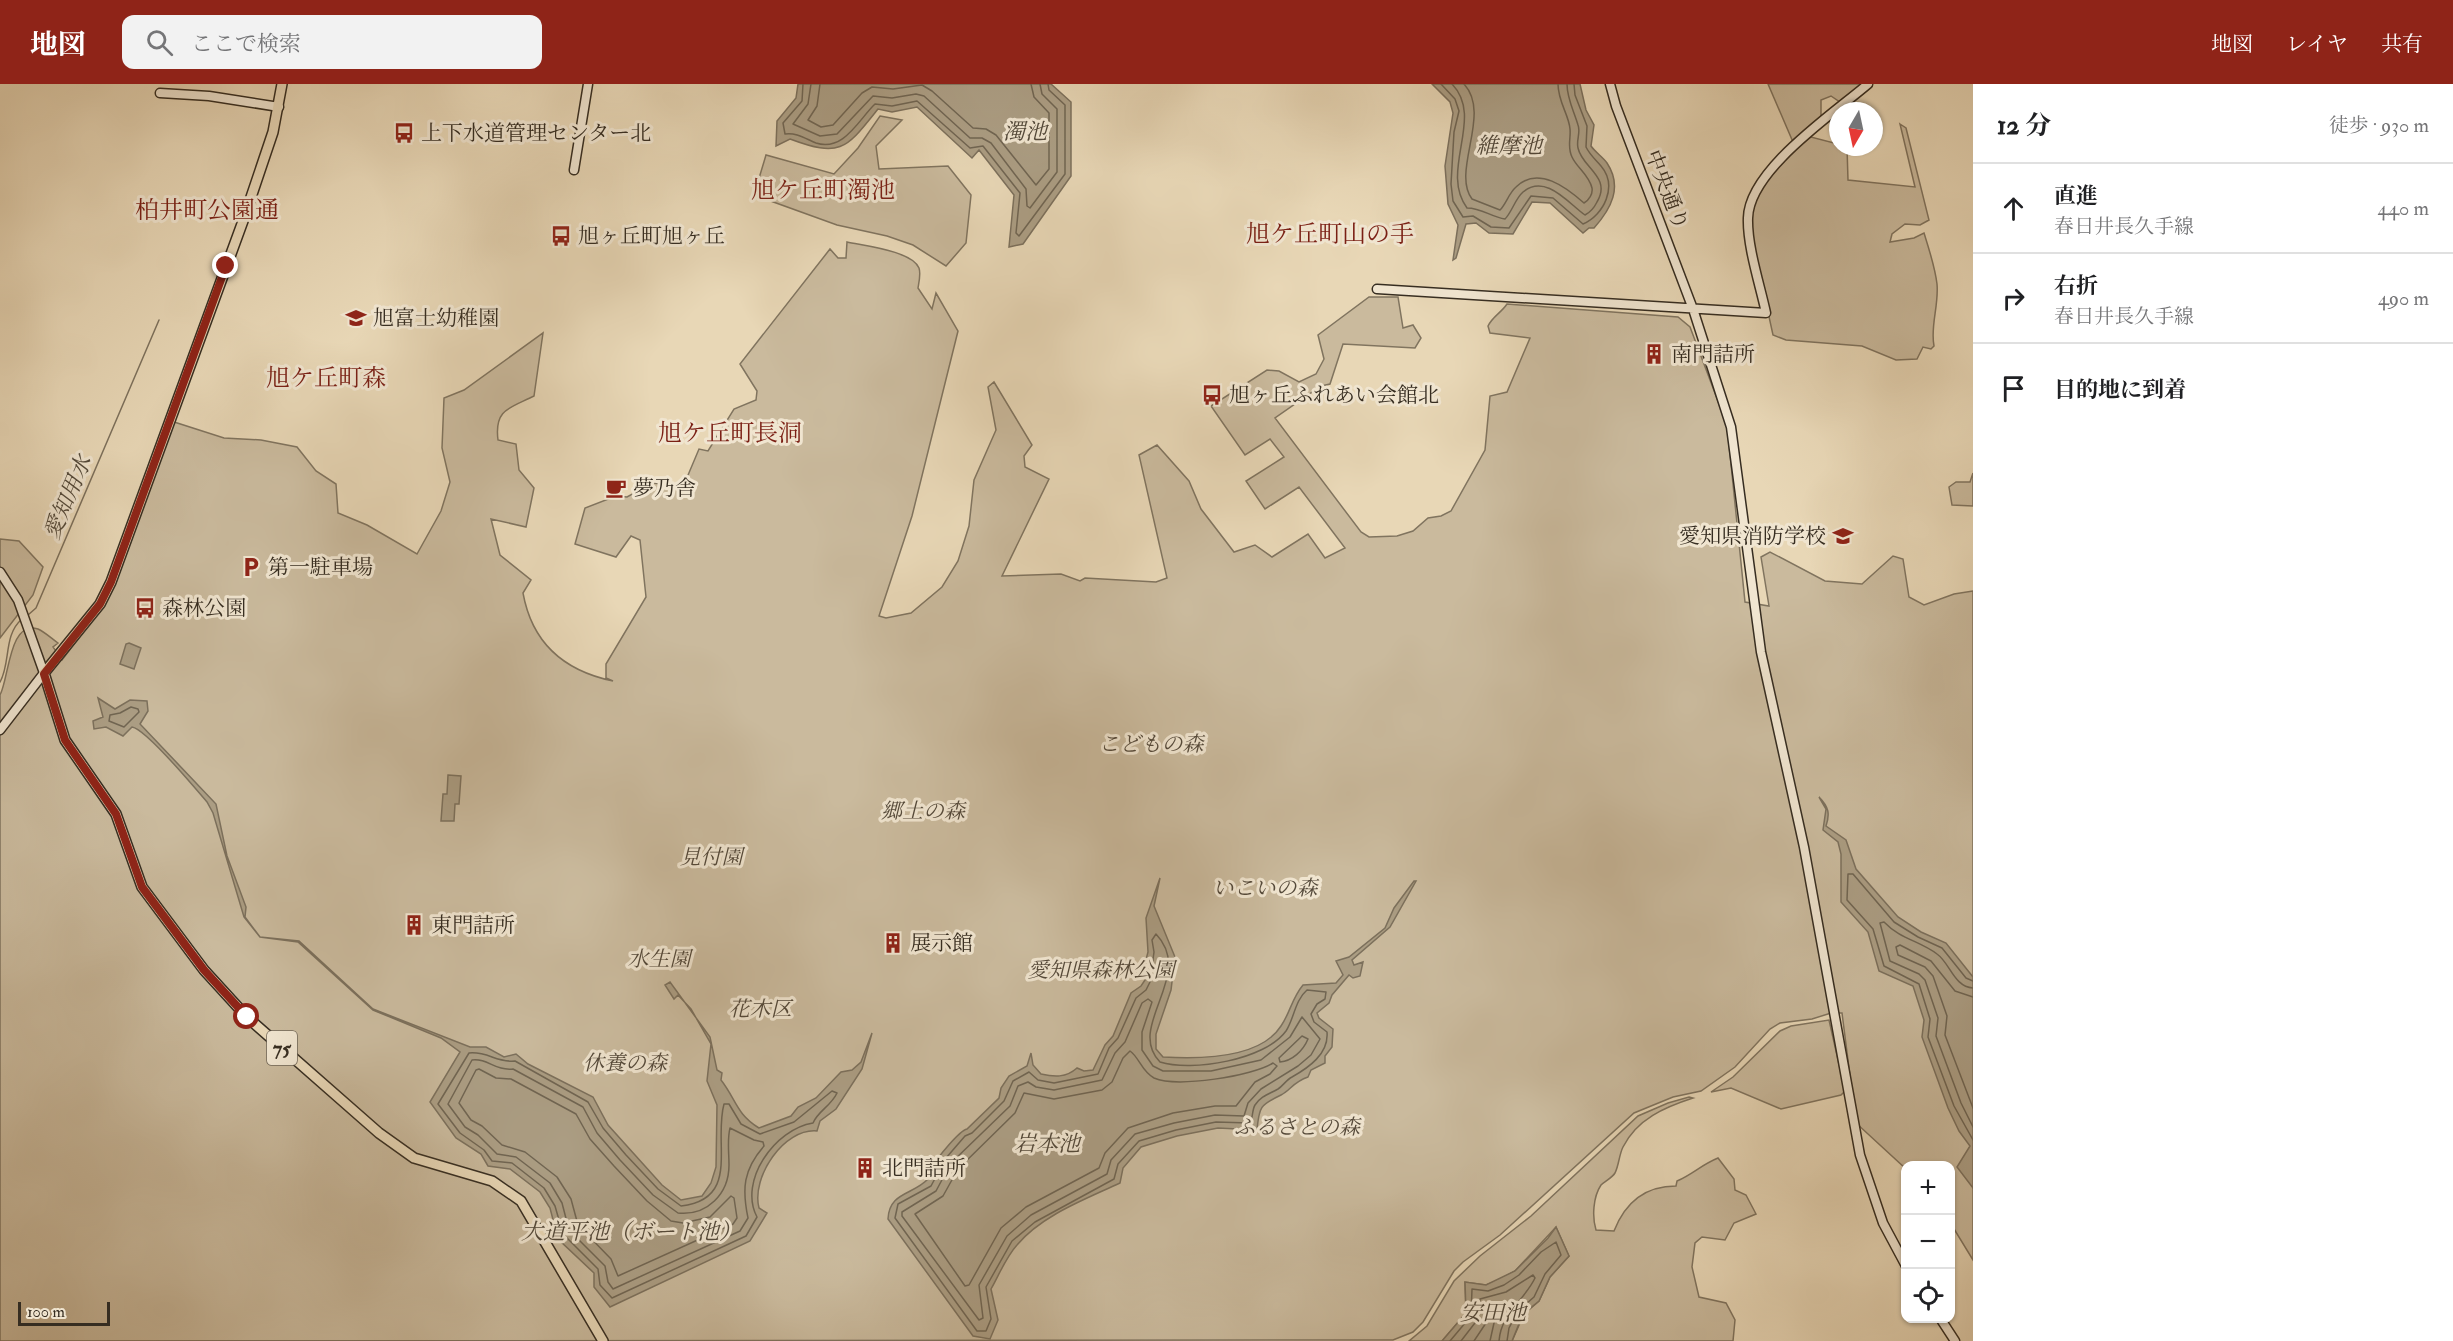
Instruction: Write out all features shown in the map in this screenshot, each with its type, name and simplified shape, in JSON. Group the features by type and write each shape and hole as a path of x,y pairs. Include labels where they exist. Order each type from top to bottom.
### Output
{"main road":[{"path":"44,674 100,604 111,582 243,221 273,132 282,84"},
{"name":"75","path":"44,674 65,740 116,814 142,887 204,970 247,1017 393,1143 414,1158 492,1181 521,1202 603,1341"}],"street":[{"path":"574,170 588,84"},
{"name":"中央通り","path":"1610,84 1616,106 1693,309 1731,427 1761,652 1804,847 1860,1155 1883,1223 1901,1258"},
{"path":"1377,288 1766,313 1748,225 1754,193 1762,178 1792,149 1868,84"},
{"path":"160,93 209,96 279,107"},
{"path":"0,572 18,600 44,674 0,730"},
{"path":"1943,1323 1955,1341"}],"green space":[{"path":"1768,84 1863,84 1840,102 1831,96 1821,100 1821,119 1793,142"},
{"path":"880,116 902,120 876,146 879,169 948,166 971,195 966,243 946,266 913,245 887,236 837,225 754,195 766,155 834,174 858,148"},
{"path":"1900,124 1906,128 1929,220 1920,225 1905,224 1892,234 1890,242 1914,238 1924,233 1937,284 1934,346 1931,349 1923,347 1917,359 1896,360 1862,346 1786,340 1773,335 1749,225 1755,194 1765,181 1800,145 1811,137 1829,142 1829,156 1847,156 1848,180 1915,187"},
{"name":"愛知県森林公園","path":"847,242 898,253 915,262 920,270 918,288 932,309 936,293 958,331 912,516 879,616 886,618 911,613 942,587 958,561 969,526 974,480 996,430 988,387 994,382 1032,445 1024,456 1025,467 1049,479 1002,576 1061,574 1080,581 1085,578 1156,582 1167,578 1139,455 1157,445 1189,481 1201,509 1234,552 1255,545 1272,557 1308,534 1325,558 1345,548 1299,487 1265,509 1246,481 1284,457 1270,439 1245,455 1211,406 1267,370 1279,371 1299,382 1316,374 1324,359 1318,335 1369,297 1398,297 1403,328 1413,325 1421,338 1415,348 1343,344 1330,384 1321,386 1275,418 1361,532 1369,537 1397,536 1413,531 1428,518 1441,516 1451,511 1485,450 1490,396 1507,392 1530,338 1490,333 1488,326 1507,304 1678,317 1690,327 1727,425 1745,602 1769,606 1761,557 1770,552 1825,581 1862,584 1893,556 1903,559 1909,597 1924,605 1954,594 1973,591 1973,1260 1955,1231 1955,1161 1901,1161 1901,1164 1856,1123 1842,1013 1831,1013 1812,1019 1780,1023 1770,1029 1735,1067 1701,1091 1673,1097 1634,1113 1500,1235 1463,1262 1454,1271 1423,1322 1413,1332 1393,1340 0,1341 0,695 12,652 21,633 28,628 43,632 58,643 53,647 62,660 104,605 171,421 224,438 261,440 297,447 316,471 336,484 338,513 367,525 417,554 441,511 450,482 442,448 444,398 464,390 543,333 534,396 506,411 501,416 497,430 498,440 516,444 519,470 534,488 526,527 491,519 500,555 531,580 523,593 527,611 543,640 566,662 580,670 613,681 606,678 606,664 646,597 640,540 631,536 616,557 575,544 585,508 616,496 627,497 653,483 683,487 699,449 708,451 734,409 756,400 757,391 740,364 830,249 838,258 846,258"},
{"path":"1973,473 1973,506 1952,505 1949,487 1956,482 1970,482"},
{"path":"0,539 19,541 43,567 33,595 0,638"},
{"path":"1829,1020 1845,1091 1841,1095 1781,1109 1731,1088 1711,1092 1733,1077 1780,1031 1791,1026"},
{"path":"1689,1097 1693,1098 1653,1115 1629,1137 1622,1150 1615,1173 1601,1185 1596,1195 1595,1225 1596,1230 1614,1231 1624,1212 1638,1198 1655,1189 1676,1186 1677,1181 1718,1158 1734,1179 1735,1190 1746,1195 1756,1214 1734,1223 1725,1240 1702,1237 1695,1243 1692,1267 1699,1297 1726,1303 1735,1320 1733,1341 1512,1341 1524,1314 1539,1301 1550,1277 1569,1256 1556,1227 1515,1271 1486,1285 1465,1282 1466,1313 1442,1341 1409,1341 1427,1326 1454,1281 1480,1256 1531,1216 1638,1116"}],"water":[{"name":"濁池","path":"798,84 1051,84 1071,102 1071,176 1023,244 1009,247 1014,195 979,150 972,158 917,107 892,112 878,109 850,141 841,146 821,148 790,139 776,146 777,121 796,98"},
{"name":"維摩池","path":"1432,84 1580,84 1586,110 1594,125 1591,146 1607,163 1614,181 1610,205 1594,228 1589,228 1583,233 1550,203 1532,202 1513,234 1489,233 1476,223 1466,224 1456,258 1453,260 1458,225 1448,204 1445,166 1453,113 1450,102"},
{"path":"126,644 141,648 134,669 120,664"},
{"path":"98,698 115,709 130,700 147,701 148,711 140,724 216,804 227,856 246,907 245,917 260,937 244,917 213,813 207,802 170,760 139,730 132,727 123,736 106,727 94,729 93,721 103,717"},
{"path":"448,775 461,776 459,804 455,804 454,821 441,821 443,794 447,794"},
{"path":"1819,797 1828,811 1826,826 1846,840 1856,869 1898,917 1921,932 1946,943 1973,977 1973,1188 1957,1167 1970,1146 1959,1131 1948,1108 1922,1037 1924,1020 1913,986 1879,971 1868,932 1841,902 1841,854 1838,842 1823,830 1826,809"},
{"name":"岩本池","path":"1160,878 1154,906 1175,957 1171,990 1156,1034 1156,1049 1163,1057 1177,1058 1227,1055 1258,1045 1271,1037 1281,1026 1303,985 1336,983 1343,975 1336,961 1349,957 1385,928 1394,908 1416,881 1390,927 1352,960 1354,965 1363,962 1360,976 1353,978 1349,975 1332,995 1329,1003 1317,1013 1319,1018 1333,1029 1332,1047 1325,1056 1325,1063 1311,1070 1308,1077 1265,1104 1260,1111 1257,1130 1218,1128 1177,1136 1141,1147 1123,1168 1120,1183 1052,1216 1027,1234 1013,1250 991,1289 998,1320 990,1339 973,1336 888,1219 889,1210 897,1199 928,1179 943,1151 999,1098 1001,1088 1009,1076 1027,1066 1031,1053 1033,1065 1041,1074 1060,1076 1069,1074 1077,1068 1084,1071 1093,1070 1105,1045 1113,1036 1131,993 1145,980 1143,971 1148,952 1146,918"},
{"name":"大道平池（ボート池）","path":"260,937 299,941 373,1009 470,1047 486,1047 504,1057 516,1054 528,1064 593,1097 608,1125 662,1185 681,1200 702,1196 711,1183 716,1167 717,1105 707,1081 711,1044 696,1018 710,1037 717,1070 722,1073 721,1080 741,1112 759,1128 791,1116 798,1107 816,1098 841,1072 852,1070 861,1062 872,1033 862,1069 836,1109 820,1121 817,1131 805,1132 793,1137 782,1146 765,1169 758,1196 759,1208 767,1213 750,1241 610,1307 594,1287 594,1273 558,1239 550,1208 540,1192 510,1169 488,1166 481,1154 456,1138 430,1102 460,1052 441,1038 373,1010 298,942"},
{"path":"670,982 685,1002 678,995 674,999 665,985"},
{"name":"安田池","path":"1556,1227 1569,1256 1550,1277 1539,1301 1523,1314 1512,1341 1442,1341 1466,1313 1465,1282 1486,1285 1515,1271"}],"waterway":[{"name":"愛知用水","path":"28,615 36,608 159,320"},
{"name":"愛知用水","path":"0,682 12,633 22,619"}],"place":[{"name":"上下水道管理センター北","path":"404,133"},
{"name":"旭ヶ丘町旭ヶ丘","path":"561,236"},
{"name":"旭富士幼稚園","path":"356,318"},
{"name":"南門詰所","path":"1654,354"},
{"name":"旭ヶ丘ふれあい会館北","path":"1212,395"},
{"name":"夢乃舎","path":"616,488"},
{"name":"愛知県消防学校","path":"1843,536"},
{"name":"第一駐車場","path":"251,567"},
{"name":"森林公園","path":"145,608"},
{"name":"東門詰所","path":"414,925"},
{"name":"展示館","path":"893,943"},
{"name":"北門詰所","path":"865,1168"}],"district":[{"name":"旭ケ丘町濁池","path":"823,190"},
{"name":"柏井町公園通","path":"207,210"},
{"name":"旭ケ丘町山の手","path":"1330,234"},
{"name":"旭ケ丘町森","path":"326,378"},
{"name":"旭ケ丘町長洞","path":"730,433"}],"route":[{"path":"226,266 111,582 100,604 44,674 65,740 102,790 116,814 131,864 142,887 204,970 247,1017"}],"park label":[{"name":"こどもの森","path":"1151,744"},
{"name":"郷土の森","path":"923,811"},
{"name":"見付園","path":"711,857"},
{"name":"いこいの森","path":"1265,888"},
{"name":"水生園","path":"659,959"},
{"name":"花木区","path":"760,1009"},
{"name":"休養の森","path":"625,1063"},
{"name":"ふるさとの森","path":"1297,1127"}]}
